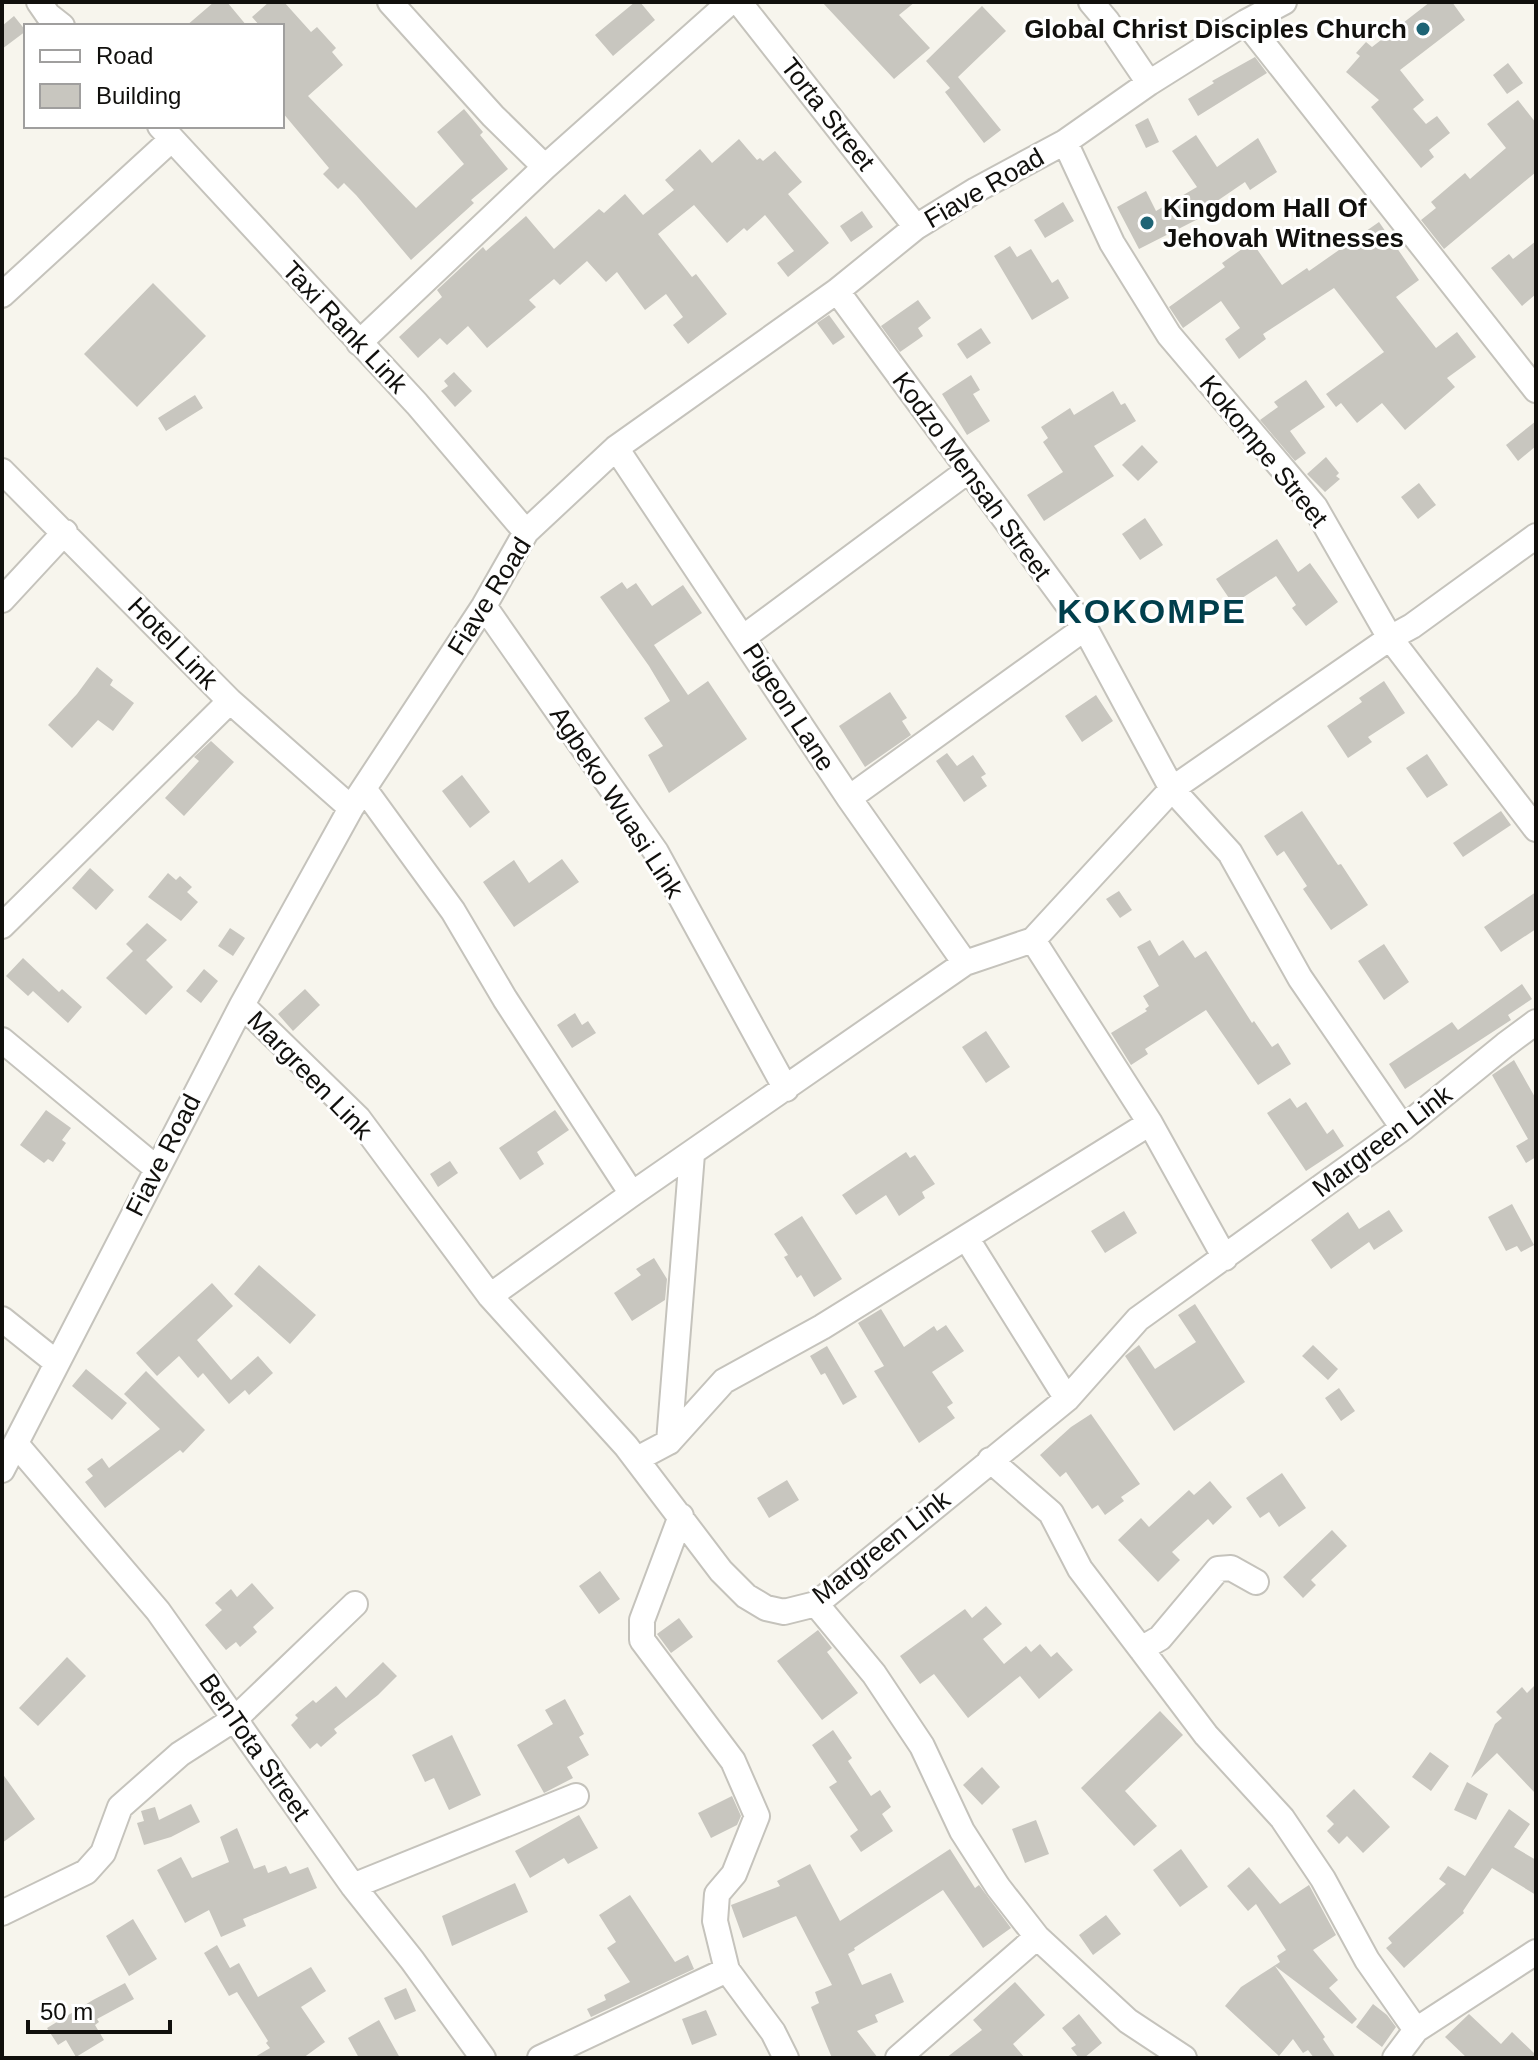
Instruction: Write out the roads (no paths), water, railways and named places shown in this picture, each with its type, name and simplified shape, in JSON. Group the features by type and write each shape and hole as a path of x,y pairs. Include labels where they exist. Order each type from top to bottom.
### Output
{"street":[{"path":"39,2 59,24"},
{"path":"390,2 493,116 545,167"},
{"path":"359,343 545,167 730,2"},
{"name":"Torta Street","path":"739,2 916,227"},
{"path":"1091,2 1149,83"},
{"name":"Fiave Road","path":"2,1470 242,1005 358,799 484,606 526,532 616,448 837,291 916,227 976,190 1065,142 1149,83 1246,22 1284,2"},
{"path":"1246,22 1536,390"},
{"path":"2,295 166,133"},
{"name":"Taxi Rank Link","path":"166,133 417,404 526,532"},
{"name":"Kokompe Street","path":"1065,142 1112,243 1169,335 1315,507 1390,638 1536,829"},
{"name":"Kodzo Mensah Street","path":"837,291 1085,628 1172,789 1230,853 1300,978 1403,1128"},
{"name":"Pigeon Lane","path":"616,448 849,798 965,963"},
{"path":"744,637 969,470"},
{"name":"Hotel Link","path":"2,471 230,701 358,799 453,911 505,999 632,1194"},
{"path":"2,600 65,532"},
{"path":"490,1296 965,963 1033,940 1172,789 1390,638 1412,626 1536,536"},
{"name":"Agbeko Wuasi Link","path":"484,606 656,852 786,1089"},
{"path":"849,798 1085,628"},
{"path":"2,926 230,701"},
{"path":"1033,940 1150,1123 1225,1258"},
{"name":"Margreen Link","path":"242,1005 358,1118 490,1296 637,1459 721,1571 746,1596 766,1608 784,1612 816,1604 1067,1399 1138,1319 1403,1128 1536,1022"},
{"path":"2,1040 156,1168"},
{"path":"637,1459 669,1442 724,1381 822,1327 1150,1123"},
{"path":"669,1442 692,1154"},
{"path":"967,1239 1067,1399"},
{"path":"2,1319 57,1363"},
{"name":"BenTota Street","path":"16,1444 158,1611 353,1886 412,1960 483,2058"},
{"path":"990,1460 1051,1513 1080,1569 1206,1735 1282,1818 1323,1879 1367,1960 1416,2030"},
{"path":"681,1516 642,1620 642,1640 733,1761 757,1816 734,1874 717,1894 715,1921 727,1970 773,2032 786,2058"},
{"path":"1141,1649 1160,1638 1218,1569 1231,1568 1256,1582"},
{"path":"2,1913 86,1872 103,1853 120,1807 180,1754 236,1718 355,1604"},
{"path":"816,1604 874,1674 922,1746 962,1831 998,1887 1037,1937 1128,2021 1184,2058"},
{"path":"353,1886 576,1796"},
{"path":"898,2058 1037,1937"},
{"path":"1395,2058 1416,2030 1536,1953"},
{"path":"540,2058 727,1970"}],"place":[{"name":"Global Christ Disciples Church","path":"1423,29"},
{"name":"Kingdom Hall Of Jehovah Witnesses","path":"1147,223"}],"district":[{"name":"KOKOMPE","path":"1152,611"}]}
